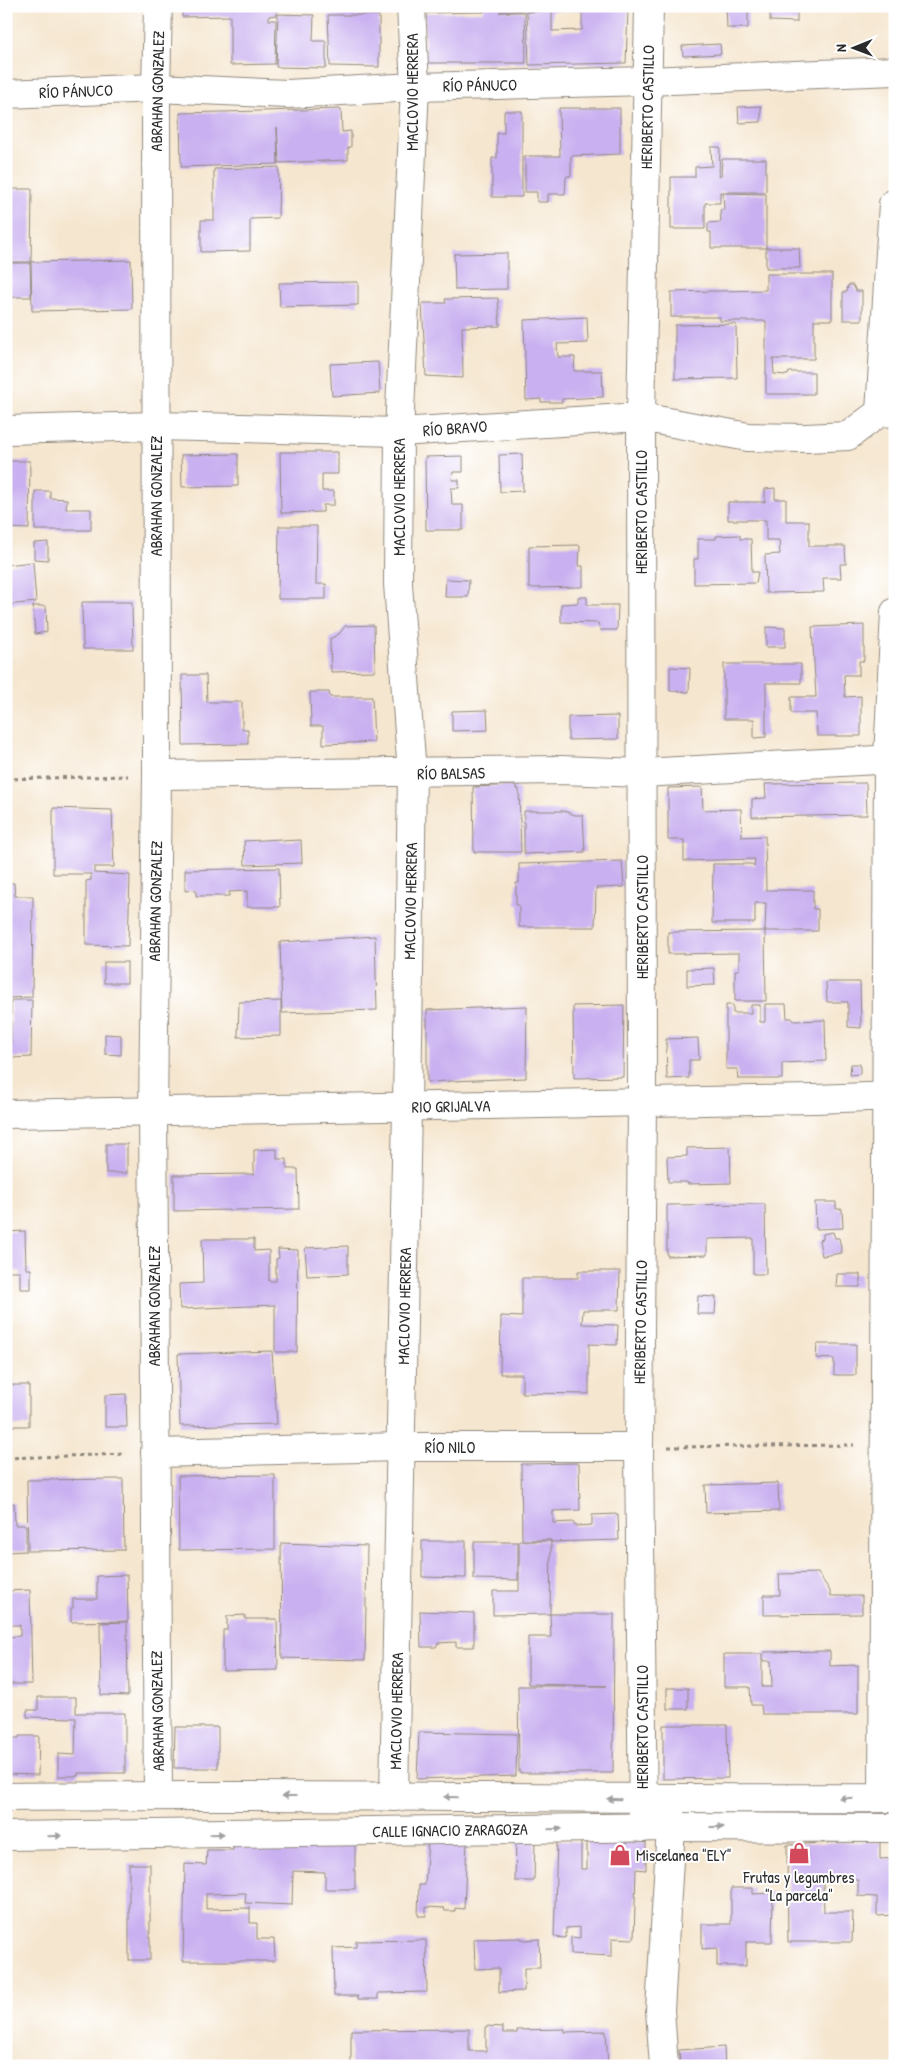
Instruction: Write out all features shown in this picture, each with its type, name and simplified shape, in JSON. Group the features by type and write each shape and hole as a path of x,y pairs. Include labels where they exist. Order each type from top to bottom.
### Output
{"street":[{"name":"ABRAHAN GONZALEZ","path":"158,6 156,88 157,775 153,1113 158,1795"},
{"name":"MACLOVIO HERRERA","path":"394,1797 408,1107 412,773 398,584 399,432 415,87 411,6"},
{"name":"HERIBERTO CASTILLO","path":"643,1828 639,1447 642,1103 641,416 649,6"},
{"name":"RÍO PÁNUCO","path":"6,94 156,88 287,94 415,87 647,81 895,71"},
{"path":"888,413 893,204"},
{"name":"RÍO BRAVO","path":"6,430 156,426 399,432 641,416 748,437 806,438 848,436 888,413"},
{"path":"889,1798 892,759 895,612"},
{"name":"RÍO BALSAS","path":"157,775 561,770 642,773 892,759"},
{"name":"RIO GRIJALVA","path":"6,1114 153,1113 815,1100 891,1096"},
{"name":"RÍO NILO","path":"155,1453 401,1448 639,1447"},
{"name":"CALLE IGNACIO ZARAGOZA","path":"6,1797 158,1795 642,1799 889,1798"},
{"path":"664,2066 660,2010 671,1827 669,1799"},
{"name":"CALLE IGNACIO ZARAGOZA","path":"6,1836 671,1827 895,1828"}],"path":[{"path":"6,779 157,775"},
{"path":"639,1447 890,1445"},
{"path":"6,1458 155,1453"}],"building":[{"path":"182,6 277,6 277,15 269,16 269,20 276,20 275,64 230,65 230,16 182,17"},
{"path":"483,6 524,6 524,10 499,12 525,12 526,63 425,63 425,13 484,12"},
{"path":"525,6 622,6 622,10 628,9 626,63 529,65 527,12 542,11 526,11","holes":["582,10 582,30 552,31 552,11"]},
{"path":"726,6 748,6 748,28 727,28"},
{"path":"770,6 797,6 797,22 770,21"},
{"path":"278,14 314,15 313,41 326,41 326,68 276,67"},
{"path":"328,15 379,15 379,67 330,66"},
{"path":"720,44 721,54 683,56 682,46"},
{"path":"761,106 761,122 739,123 738,107"},
{"path":"559,108 620,108 620,154 571,156 571,176 566,178 565,194 548,194 548,202 537,202 537,192 525,192 525,156 560,156"},
{"path":"341,109 342,132 351,131 351,147 348,148 348,160 279,163 277,127 278,164 181,167 180,113"},
{"path":"504,111 522,111 522,197 492,197 492,158 497,158 497,133 504,133"},
{"path":"711,147 720,147 719,176 721,176 722,159 766,159 766,192 720,192 720,203 705,203 705,229 671,229 671,177 695,177 695,167 712,166"},
{"path":"279,167 278,218 250,219 250,251 201,252 201,220 214,220 214,169"},
{"path":"6,189 32,189 31,262 6,262"},
{"path":"723,193 766,194 766,248 711,248 711,232 708,232 708,223 721,222 720,210 724,210"},
{"path":"766,248 799,248 800,268 766,268"},
{"path":"507,253 507,289 455,290 454,254"},
{"path":"131,260 132,309 32,311 31,262"},
{"path":"6,263 30,263 31,297 6,297"},
{"path":"766,274 832,274 832,320 814,320 814,359 773,359 774,374 788,375 789,372 814,372 814,394 766,394 766,321 720,321 720,317 671,317 671,292 766,290"},
{"path":"358,282 358,305 280,307 279,283"},
{"path":"848,285 853,285 856,291 862,291 862,320 843,320 843,292 847,292"},
{"path":"498,298 500,326 462,327 463,378 426,376 422,303 446,303 445,299"},
{"path":"587,317 588,343 557,344 558,357 575,357 574,371 602,371 603,397 562,399 562,402 541,402 541,399 526,400 524,320"},
{"path":"736,324 737,378 675,379 675,325"},
{"path":"378,362 380,393 332,396 330,364"},
{"path":"280,452 338,452 338,474 322,474 322,491 334,491 334,505 323,505 323,512 281,513"},
{"path":"238,454 238,486 182,487 181,455"},
{"path":"522,454 523,491 500,492 499,455"},
{"path":"463,456 463,472 453,472 452,480 459,480 459,488 451,488 452,505 463,505 463,530 426,530 425,457"},
{"path":"6,461 30,461 29,529 6,528"},
{"path":"775,488 775,499 786,499 786,521 809,521 809,546 845,546 846,564 840,564 841,578 823,578 824,592 766,593 765,555 780,554 779,540 766,540 766,520 728,520 728,502 765,502 765,489"},
{"path":"35,491 50,491 50,498 67,499 66,509 91,509 91,530 35,530"},
{"path":"279,526 317,526 316,584 326,584 326,599 278,599"},
{"path":"740,535 740,539 751,539 752,572 758,572 756,583 694,584 694,559 698,559 698,539 716,539 716,536"},
{"path":"48,542 48,560 34,559 34,543"},
{"path":"580,545 579,566 583,566 583,587 529,588 529,546"},
{"path":"33,562 36,602 6,605 6,565"},
{"path":"446,579 469,580 468,597 445,597"},
{"path":"578,597 587,597 587,605 618,605 617,630 600,630 598,623 561,622 561,604 578,603"},
{"path":"82,602 132,602 133,649 83,649"},
{"path":"33,606 46,606 47,632 35,634"},
{"path":"374,625 375,671 331,672 330,639 339,634 345,626"},
{"path":"864,625 864,661 859,661 859,675 844,675 845,697 861,696 861,736 817,736 816,713 791,713 791,697 816,697 812,627"},
{"path":"766,627 785,628 785,647 766,647"},
{"path":"724,664 801,664 801,683 766,683 766,737 754,738 754,719 724,719"},
{"path":"670,667 690,668 689,692 670,691"},
{"path":"182,675 206,675 207,702 242,702 242,729 248,729 248,744 183,745"},
{"path":"310,692 329,692 330,697 372,697 374,742 323,744 323,726 311,726"},
{"path":"487,710 488,730 452,731 452,711"},
{"path":"618,716 618,739 568,740 568,717"},
{"path":"866,783 867,815 752,817 752,799 766,798 765,784"},
{"path":"516,785 516,789 519,789 521,852 474,852 473,787"},
{"path":"702,787 703,810 741,809 742,837 765,836 766,890 813,890 813,909 818,909 818,931 765,931 766,903 755,903 755,923 712,923 713,864 752,864 754,866 755,859 684,861 684,840 668,840 668,788"},
{"path":"53,808 112,810 114,867 94,867 94,873 130,875 128,946 86,945 86,881 91,880 91,874 53,874"},
{"path":"524,811 564,811 575,815 583,815 585,852 524,854"},
{"path":"281,839 281,841 301,840 302,863 245,865 244,841"},
{"path":"622,861 624,887 596,888 595,927 519,927 516,883 519,883 519,864"},
{"path":"279,868 280,907 247,907 247,891 229,892 229,896 196,896 196,890 185,891 185,870"},
{"path":"6,883 14,883 15,896 33,896 32,997 6,998"},
{"path":"765,931 766,1001 735,1001 735,970 739,970 739,953 668,954 668,932"},
{"path":"375,936 377,1010 282,1013 280,942"},
{"path":"104,962 127,962 127,983 104,983"},
{"path":"714,968 715,985 687,986 687,969"},
{"path":"826,982 860,982 861,1028 848,1027 848,1002 827,1002"},
{"path":"11,1000 32,1000 31,1057 11,1058"},
{"path":"281,1001 281,1036 238,1037 239,1002"},
{"path":"765,1004 786,1004 787,1018 792,1018 794,1021 825,1020 826,1061 782,1063 782,1079 738,1079 737,1069 726,1069 726,1005 733,1005 733,1013 751,1013 751,1005 760,1005 760,1022 765,1022"},
{"path":"624,1005 623,1077 574,1078 573,1006"},
{"path":"527,1006 526,1078 427,1082 427,1010"},
{"path":"105,1034 121,1035 121,1055 105,1054"},
{"path":"698,1038 699,1060 689,1060 689,1078 667,1079 666,1039"},
{"path":"851,1064 860,1064 860,1074 850,1075"},
{"path":"106,1144 127,1144 127,1173 106,1173"},
{"path":"730,1147 731,1183 688,1184 687,1182 668,1182 667,1157 687,1156 687,1148"},
{"path":"277,1149 277,1159 287,1159 287,1169 298,1169 299,1209 174,1211 174,1175 254,1174 254,1150"},
{"path":"815,1202 836,1202 836,1209 842,1209 843,1228 816,1229"},
{"path":"765,1204 766,1274 753,1274 753,1238 707,1239 707,1255 667,1256 667,1205"},
{"path":"25,1231 26,1269 31,1269 31,1289 20,1289 20,1271 6,1271 6,1232"},
{"path":"833,1232 835,1238 839,1238 842,1253 822,1256 819,1240 823,1239 823,1234"},
{"path":"202,1239 254,1239 254,1251 269,1250 269,1281 276,1281 276,1259 279,1258 278,1249 298,1250 297,1352 275,1352 275,1305 180,1309 179,1284 203,1283"},
{"path":"348,1246 348,1274 307,1276 305,1248"},
{"path":"578,1271 620,1271 619,1310 583,1310 582,1324 618,1325 617,1345 589,1344 589,1394 522,1393 522,1374 500,1374 501,1316 522,1317 522,1278 578,1278"},
{"path":"837,1274 860,1274 860,1287 836,1287"},
{"path":"698,1296 716,1297 715,1314 697,1314"},
{"path":"817,1344 856,1344 856,1375 834,1375 834,1359 816,1358"},
{"path":"272,1351 277,1424 180,1426 178,1354"},
{"path":"6,1378 11,1378 11,1385 29,1385 29,1426 6,1426"},
{"path":"126,1394 127,1427 105,1427 105,1395"},
{"path":"579,1463 580,1510 553,1511 553,1523 573,1522 575,1526 592,1525 592,1515 618,1514 619,1540 551,1542 551,1540 522,1540 521,1464"},
{"path":"275,1475 275,1549 179,1550 178,1476"},
{"path":"123,1479 124,1550 28,1551 27,1480"},
{"path":"778,1483 779,1511 706,1513 705,1485"},
{"path":"14,1503 15,1525 26,1525 26,1551 6,1552 6,1504"},
{"path":"422,1541 466,1541 466,1578 422,1577"},
{"path":"519,1541 551,1541 550,1614 493,1615 493,1591 519,1591"},
{"path":"474,1542 518,1542 518,1580 474,1579"},
{"path":"281,1543 367,1546 365,1660 282,1658"},
{"path":"818,1573 830,1591 830,1596 862,1596 862,1614 764,1615 764,1595 780,1595 779,1574"},
{"path":"127,1575 128,1621 71,1622 73,1599 97,1599 97,1576"},
{"path":"30,1590 32,1684 6,1684 6,1637 20,1636 20,1625 6,1625 6,1591"},
{"path":"420,1611 474,1613 474,1647 456,1647 456,1642 438,1643 436,1647 421,1647"},
{"path":"550,1614 614,1614 613,1773 519,1773 518,1686 607,1686 528,1684 528,1637 551,1637"},
{"path":"245,1615 245,1619 277,1619 278,1670 223,1671 223,1630 227,1630 227,1616"},
{"path":"127,1622 128,1696 101,1695 100,1623"},
{"path":"830,1651 830,1666 858,1665 858,1714 762,1714 761,1705 751,1705 750,1687 724,1687 724,1654 762,1654 762,1687 772,1687 771,1661 763,1661 764,1652"},
{"path":"667,1688 688,1688 688,1709 667,1709"},
{"path":"38,1697 76,1697 76,1713 125,1713 125,1773 78,1773 78,1776 58,1776 58,1754 75,1755 76,1718 27,1717 27,1710 38,1710"},
{"path":"663,1725 727,1725 728,1778 663,1779"},
{"path":"175,1727 218,1727 218,1768 174,1768"},
{"path":"419,1732 517,1734 516,1776 417,1779"},
{"path":"19,1736 39,1736 38,1775 6,1774 6,1738 19,1738"},
{"path":"428,1840 467,1842 464,1909 455,1908 455,1911 445,1911 444,1908 426,1907 426,1916 418,1916 419,1885 425,1885"},
{"path":"516,1841 535,1841 534,1881 515,1881"},
{"path":"557,1841 581,1842 581,1869 587,1869 587,1841 646,1842 646,1870 636,1869 634,1939 612,1938 612,1956 571,1954 571,1937 580,1938 580,1927 566,1928 566,1938 554,1937"},
{"path":"880,1842 880,1859 895,1858 895,1915 877,1916 877,1897 858,1896 858,1880 823,1881 824,1912 853,1912 852,1942 788,1942 787,1845"},
{"path":"233,1843 355,1844 355,1889 325,1889 325,1872 293,1871 292,1905 245,1903 246,1893 206,1894 206,1909 250,1908 250,1923 257,1923 257,1939 274,1939 275,1961 183,1961 185,1864 206,1865 207,1850 233,1850"},
{"path":"129,1864 150,1864 150,1960 129,1960"},
{"path":"731,1888 753,1888 753,1894 773,1893 772,1942 746,1942 746,1966 717,1966 717,1948 702,1949 702,1924 731,1924"},
{"path":"522,1938 522,1940 539,1939 540,1968 524,1968 524,1991 499,1992 499,1968 475,1969 474,1939"},
{"path":"426,1940 427,1992 378,1993 378,1999 358,1999 358,1996 334,1996 333,1948 356,1947 356,1941"},
{"path":"486,2026 503,2027 503,2033 517,2033 517,2030 565,2029 565,2032 606,2031 608,2066 351,2066 351,2030 469,2029 469,2051 486,2051"},
{"path":"724,2047 725,2066 680,2066 679,2050"}],"place":[{"name":"Frutas y legumbres \"La parcela\"","path":"799,1853"},
{"name":"Miscelanea \"ELY\"","path":"620,1855"}]}
